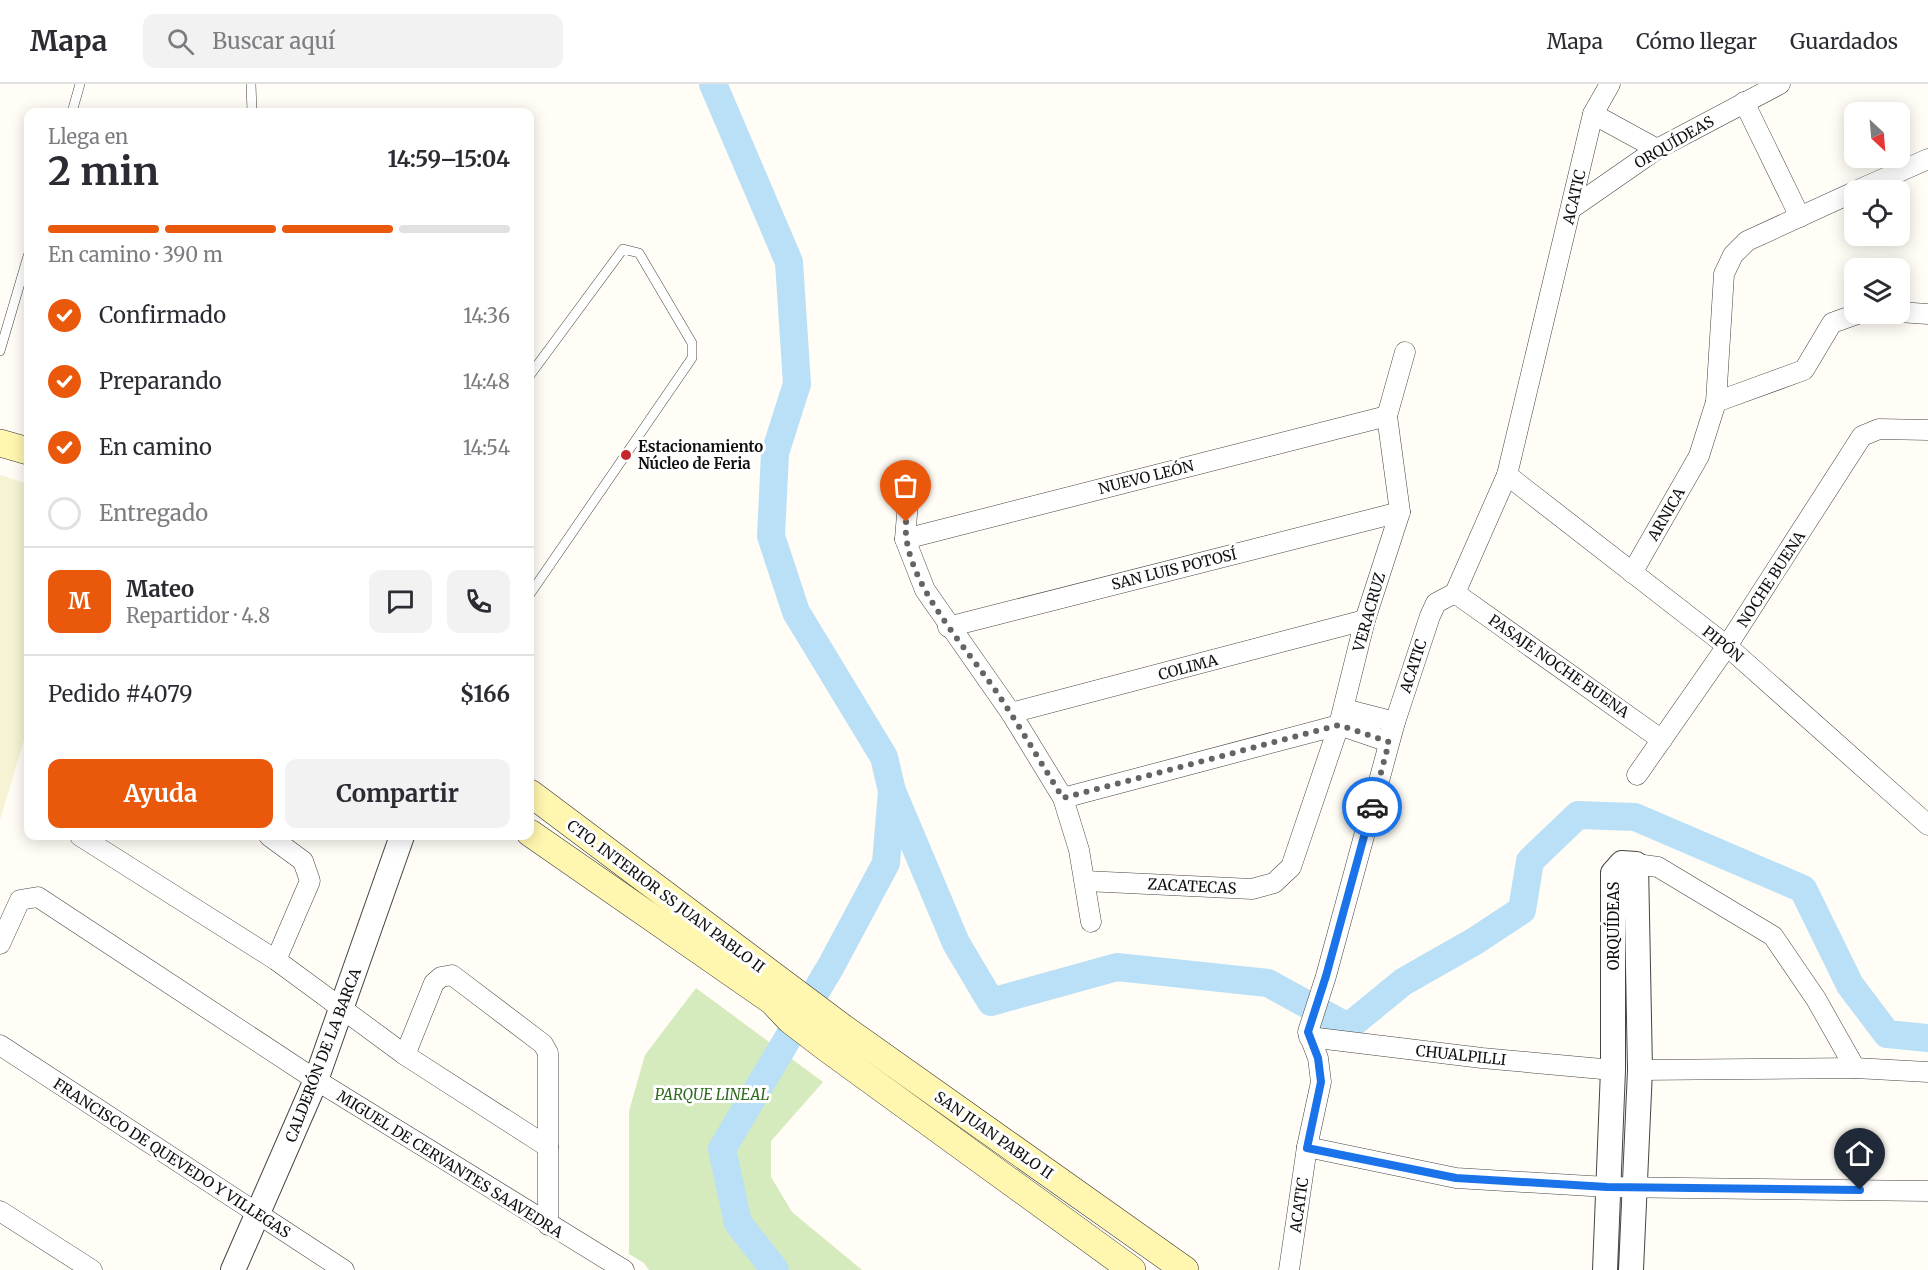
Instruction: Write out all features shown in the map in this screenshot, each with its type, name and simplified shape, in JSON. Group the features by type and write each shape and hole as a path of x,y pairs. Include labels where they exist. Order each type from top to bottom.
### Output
{"main road":[{"path":"0,443 24,450"},
{"name":"CTO. INTERIOR SS JUAN PABLO II","path":"534,796 797,1009"},
{"name":"CTO. INTERIOR SS JUAN PABLO II","path":"534,836 772,1001 797,1009"},
{"name":"SAN JUAN PABLO II","path":"797,1009 1132,1270"},
{"name":"SAN JUAN PABLO II","path":"833,1037 1185,1270"}],"street":[{"name":"ACATIC","path":"1289,1270 1307,1148 1321,1082 1318,1058 1308,1034 1326,976 1389,742 1436,603 1455,593 1508,476 1593,114 1610,84"},
{"name":"ORQUÍDEAS","path":"1572,208 1657,149 1780,84"},
{"path":"1744,102 1800,217"},
{"path":"1593,114 1657,149"},
{"path":"1881,180 1928,159"},
{"name":"ARNICA","path":"1632,573 1699,456 1716,402 1724,274 1733,255 1747,241 1844,197"},
{"path":"1910,313 1928,314"},
{"path":"1716,402 1804,370 1832,323 1844,319"},
{"name":"VERACRUZ","path":"1291,867 1342,717 1365,620 1400,512 1388,416 1405,352"},
{"name":"NUEVO LEÓN","path":"905,538 1388,416"},
{"name":"NOCHE BUENA","path":"1637,774 1727,646 1862,436 1879,429 1928,430"},
{"name":"PIPÓN","path":"1508,476 1727,646 1928,825"},
{"path":"909,490 905,538 925,590 948,627 1011,713 1063,798 1075,832 1091,922"},
{"name":"SAN LUIS POTOSÍ","path":"948,627 1400,512"},
{"name":"PASAJE NOCHE BUENA","path":"1455,593 1662,740"},
{"name":"COLIMA","path":"1011,713 1365,620"},
{"path":"1063,798 1342,717 1395,722"},
{"path":"1342,717 1389,742"},
{"path":"86,840 276,960 405,1055 548,1147"},
{"path":"275,840 303,861 310,881 276,960"},
{"name":"CALDERÓN DE LA BARCA","path":"233,1270 259,1215 316,1080 401,840"},
{"name":"ORQUÍDEAS","path":"1605,1270 1613,1070 1613,873 1616,866 1622,863 1636,864 1640,1070 1631,1270"},
{"path":"1636,864 1658,867 1773,936 1816,999 1855,1068"},
{"name":"ZACATECAS","path":"1085,881 1252,889 1274,883 1291,867"},
{"name":"MIGUEL DE CERVANTES SAAVEDRA","path":"0,944 20,900 38,897 316,1080 624,1270"},
{"path":"405,1055 434,983 441,977 452,975 543,1044 548,1053 548,1225"},
{"name":"CHUALPILLI","path":"1308,1034 1482,1058 1613,1070"},
{"name":"FRANCISCO DE QUEVEDO Y VILLEGAS","path":"0,1045 344,1270"},
{"path":"1640,1070 1855,1068 1928,1072"},
{"path":"1307,1148 1456,1178 1607,1187 1928,1191"},
{"path":"0,1211 80,1267"}],"lane":[{"path":"73,108 80,84"},
{"path":"251,84 252,108"},
{"path":"534,370 623,249 639,253 692,343 692,358 534,588"},
{"path":"0,351 24,270"}],"shaded area":[{"path":"0,475 24,483 24,740 0,820"}],"green space":[{"name":"PARQUE LINEAL","path":"696,988 823,1082 771,1141 771,1177 792,1212 862,1270 649,1270 644,1263 629,1254 629,1111 645,1055"}],"waterway":[{"path":"713,84 789,262 797,384 775,453 771,536 796,612 884,757 892,791 886,863 831,966 722,1149 738,1223 775,1270"},
{"path":"892,791 956,943 991,1002 1117,967 1268,983 1348,1027 1403,982 1475,941 1522,910 1530,861 1578,815 1635,817 1803,889 1850,985 1887,1034 1928,1038"}],"way so far":[{"path":"906,522 905,538 925,590 948,627 984,672 1002,699 1063,798 1339,725 1389,742 1372,807"}],"place":[{"name":"Estacionamiento Núcleo de Feria","path":"626,455"}],"route":[{"path":"1372,807 1326,976 1308,1032 1318,1058 1321,1082 1307,1148 1456,1178 1607,1187 1860,1190"}]}
